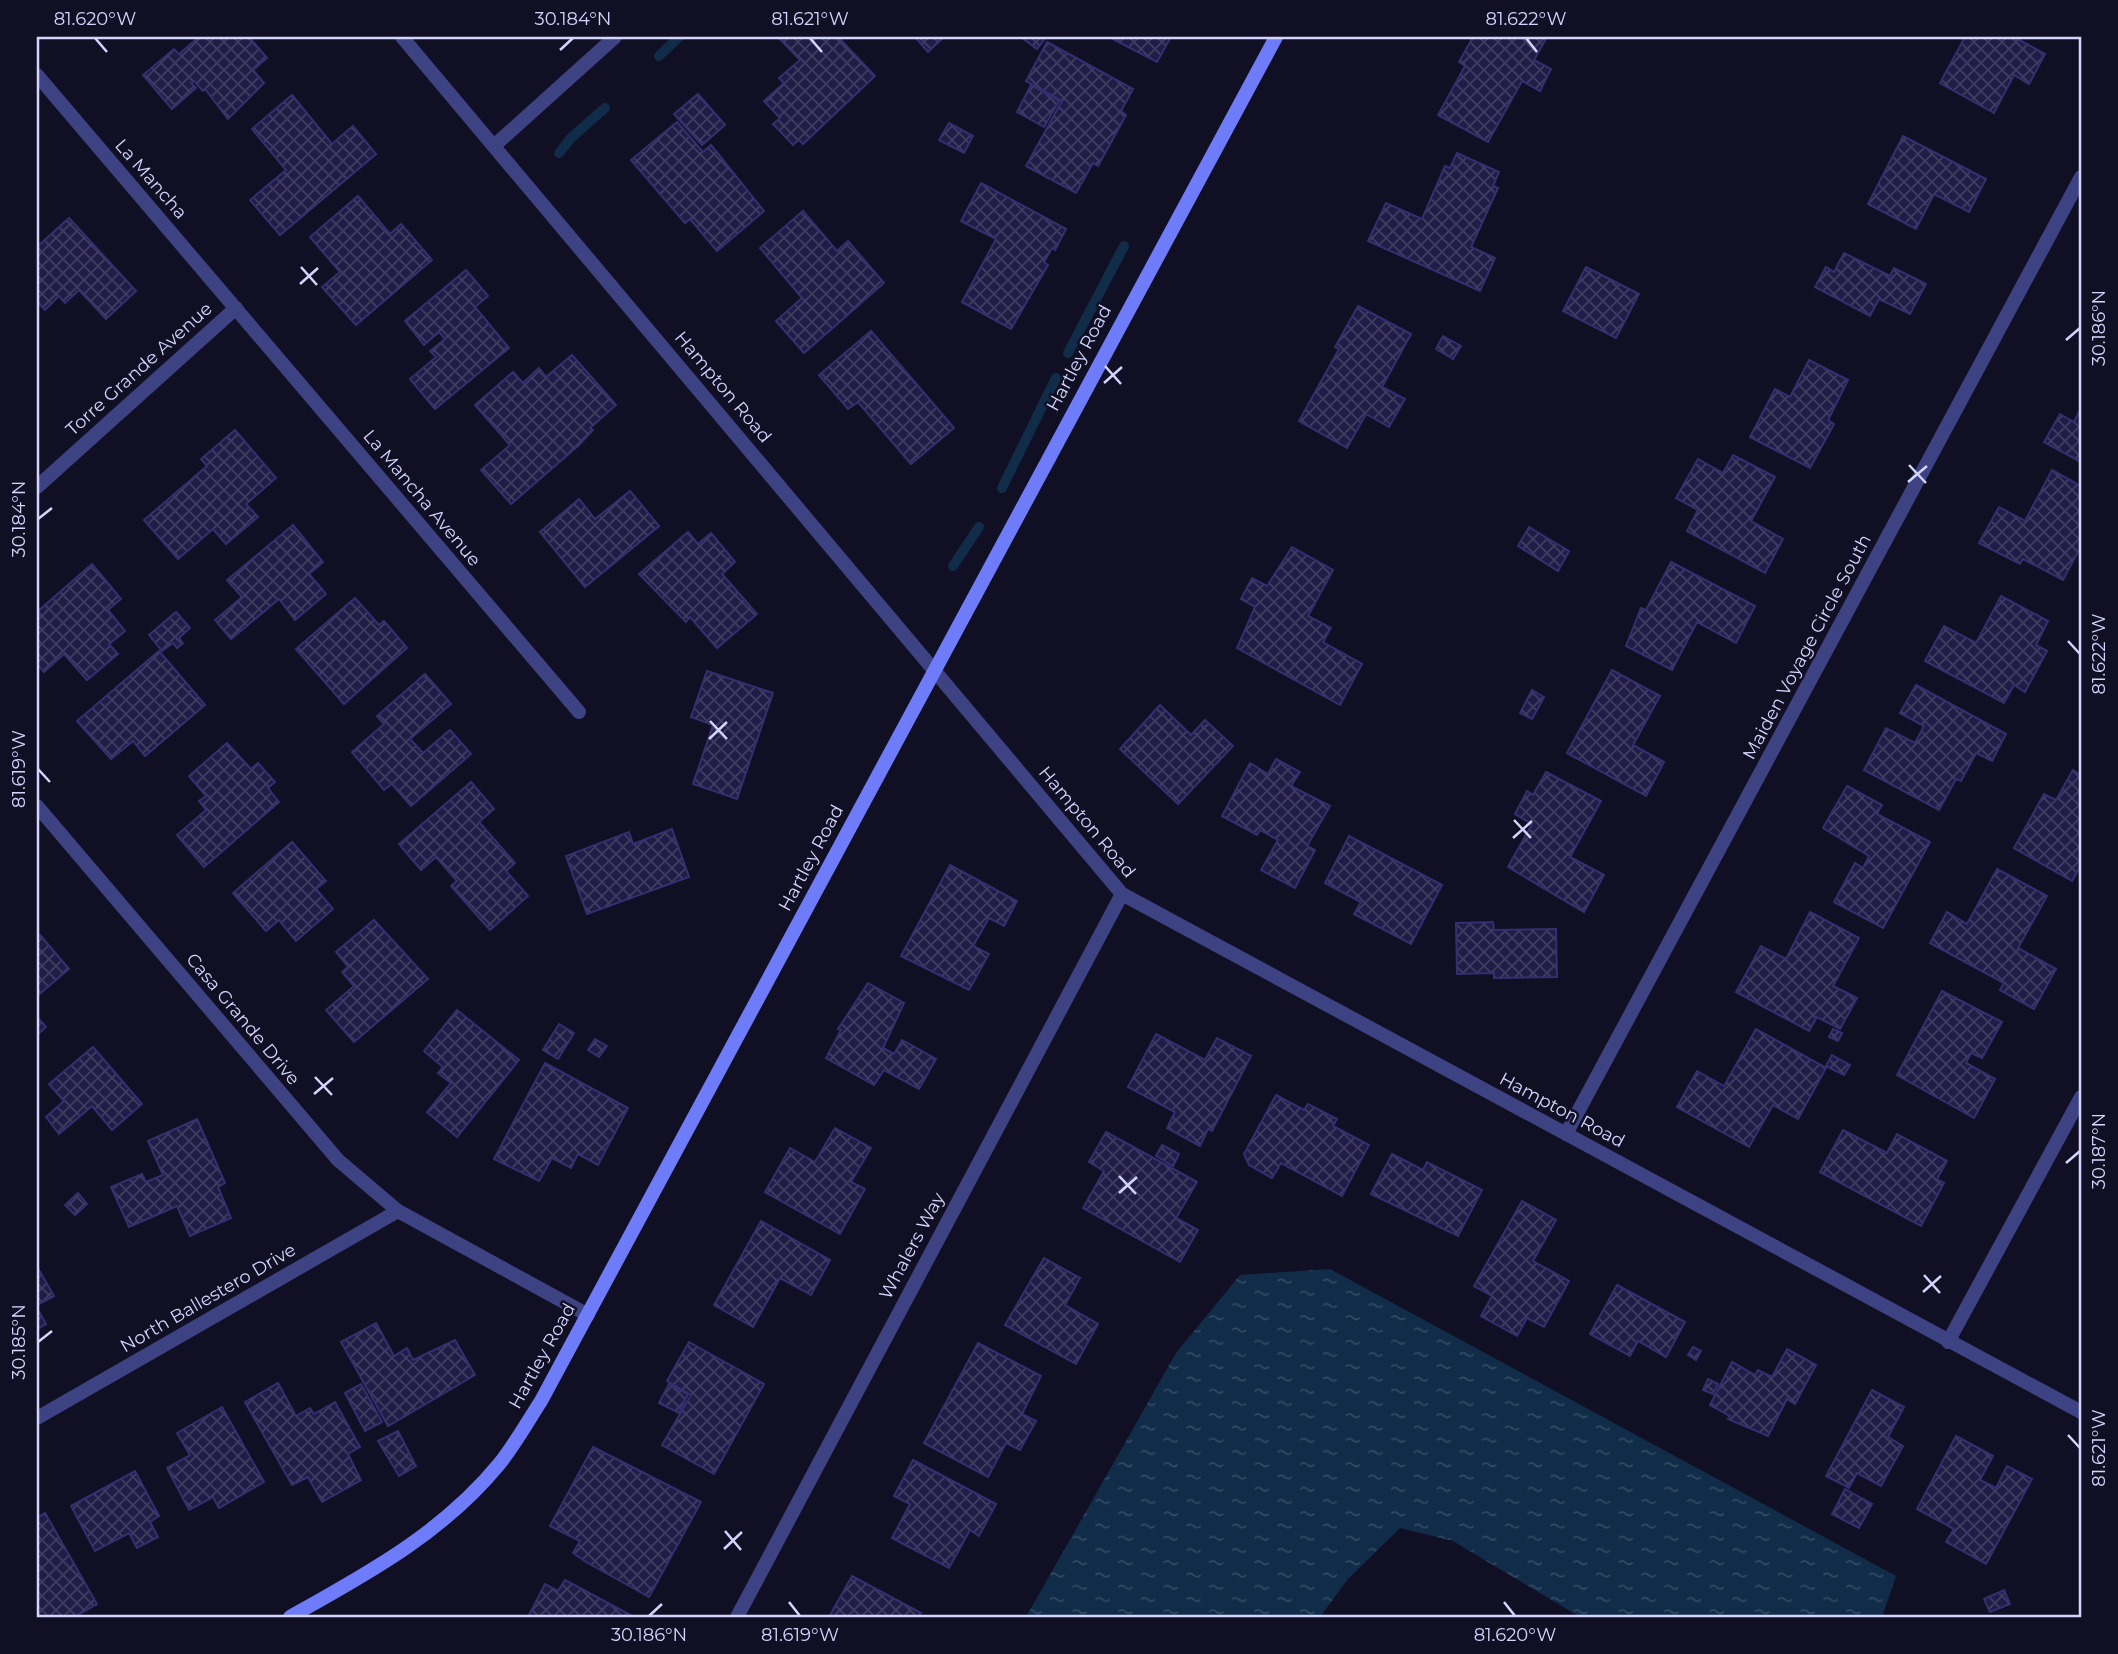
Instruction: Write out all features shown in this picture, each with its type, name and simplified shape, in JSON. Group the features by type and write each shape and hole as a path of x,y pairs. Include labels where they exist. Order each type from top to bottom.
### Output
{"street":[{"name":"Hampton Road","path":"402,37 1122,894 2081,1412"},
{"path":"495,145 615,37"},
{"name":"Hartley Road","path":"290,1617 398,1556 457,1509 501,1462 541,1401 1276,37"},
{"name":"La Mancha","path":"37,75 236,308"},
{"name":"Maiden Voyage Circle South","path":"1566,1134 2081,177"},
{"name":"Torre Grande Avenue","path":"37,487 236,308"},
{"name":"La Mancha Avenue","path":"236,308 579,712"},
{"name":"Casa Grande Drive","path":"37,806 338,1160 398,1211 588,1314"},
{"name":"Whalers Way","path":"737,1617 1122,894"},
{"path":"1948,1342 2081,1097"},
{"name":"North Ballestero Drive","path":"37,1418 398,1211"}],"water":[{"path":"1330,1269 1896,1576 1882,1617 1580,1617 1453,1541 1400,1528 1348,1579 1320,1617 1026,1617 1176,1353 1240,1275"}],"building":[{"path":"199,37 249,37 267,58 253,70 264,83 228,119 205,89 203,91 194,81 191,83 196,88 172,109 143,75 174,49 179,54"},
{"path":"778,37 838,37 875,76 803,144 799,140 793,145 773,124 780,118 764,101 784,83 779,78 800,60"},
{"path":"915,37 944,37 928,52"},
{"path":"1021,37 1046,37 1037,49"},
{"path":"1109,37 1171,37 1157,62"},
{"path":"1473,37 1547,37 1534,60 1551,69 1540,91 1522,81 1488,142 1438,115 1465,66 1459,62"},
{"path":"1965,37 2014,37 2045,54 2029,84 2014,75 1994,113 1940,83"},
{"path":"1047,42 1133,89 1121,111 1126,115 1098,166 1093,163 1076,193 1026,166 1062,101 1026,81"},
{"path":"1031,85 1059,101 1044,127 1017,112"},
{"path":"698,94 725,125 702,145 674,114"},
{"path":"292,95 332,144 353,126 376,154 280,235 250,200 286,170 252,129"},
{"path":"677,122 703,152 711,145 764,211 717,251 690,219 685,223 631,160"},
{"path":"949,123 973,136 964,153 939,140"},
{"path":"1903,136 1986,179 1969,212 1934,194 1916,229 1868,204"},
{"path":"1457,153 1499,172 1493,186 1498,188 1471,247 1495,258 1480,291 1368,241 1386,203 1422,219 1445,166 1450,168"},
{"path":"981,183 1066,229 1055,250 1052,248 1044,262 1048,265 1011,329 962,302 996,239 961,221"},
{"path":"358,196 390,234 401,224 432,260 356,325 322,287 340,272 310,237"},
{"path":"803,211 837,251 848,241 884,283 804,353 776,321 802,298 760,248"},
{"path":"69,218 136,291 106,319 79,290 65,303 59,296 45,310 37,301 37,247"},
{"path":"1844,253 1890,276 1894,268 1926,284 1910,314 1879,299 1870,316 1815,287 1826,267 1834,272"},
{"path":"1586,267 1639,294 1616,338 1563,311"},
{"path":"466,270 488,296 475,307 509,348 435,409 410,379 436,357 430,351 445,339 439,332 424,345 405,321"},
{"path":"1358,306 1411,334 1382,387 1405,399 1389,427 1366,414 1347,448 1299,421 1339,349 1335,347"},
{"path":"871,331 954,428 911,464 858,402 848,409 819,375"},
{"path":"1443,336 1461,346 1453,359 1436,349"},
{"path":"572,355 616,405 590,428 593,430 579,445 511,504 481,470 510,445 475,405 513,372 523,383 539,368 546,377"},
{"path":"1809,360 1848,380 1828,420 1834,424 1810,468 1750,437 1775,389 1790,397"},
{"path":"2081,408 2081,462 2044,442 2060,414 2074,422"},
{"path":"235,430 276,478 246,504 258,517 226,544 213,529 178,559 144,520 207,466 201,459"},
{"path":"1733,455 1775,477 1751,521 1783,539 1765,573 1687,531 1698,510 1676,498 1698,459 1723,473"},
{"path":"2052,470 2081,486 2081,546 2063,580 2023,559 2020,564 1979,543 1999,507 2025,521"},
{"path":"630,491 659,526 585,587 540,532 579,499 595,519"},
{"path":"293,525 323,562 309,574 326,594 295,620 279,599 231,639 215,620 242,597 227,580"},
{"path":"1529,527 1569,551 1558,571 1518,546"},
{"path":"688,532 698,544 711,533 735,562 722,574 757,614 717,648 690,617 686,622 639,574"},
{"path":"1292,547 1333,570 1308,616 1331,628 1323,642 1362,664 1340,705 1237,648 1255,607 1241,599 1252,578 1267,586"},
{"path":"1671,562 1755,606 1736,643 1697,622 1672,670 1626,646 1641,608 1646,610"},
{"path":"92,564 121,599 108,610 125,631 109,644 118,654 87,680 64,654 44,672 37,664 37,612"},
{"path":"2001,596 2048,621 2036,645 2047,651 2025,692 2014,685 2004,703 1925,661 1944,626 1976,643"},
{"path":"355,598 379,625 384,621 407,648 344,704 296,649"},
{"path":"176,612 190,628 179,638 183,643 177,648 173,643 162,651 149,635"},
{"path":"159,651 205,705 145,756 133,741 111,759 77,721"},
{"path":"1612,670 1660,696 1633,745 1664,762 1646,796 1567,753"},
{"path":"707,671 773,693 737,799 693,784 713,725 691,717"},
{"path":"425,674 451,704 410,739 423,753 450,730 471,754 411,806 392,784 384,790 352,752 384,724 377,716"},
{"path":"1916,685 2006,734 1992,761 1976,753 1961,781 1956,779 1939,810 1864,770 1886,728 1915,743 1924,726 1900,713"},
{"path":"1532,690 1544,697 1532,719 1520,713"},
{"path":"1160,705 1191,735 1205,720 1233,746 1178,804 1120,749"},
{"path":"227,743 251,769 258,763 275,782 268,788 279,802 204,867 177,835 206,810 199,801 206,796 189,776"},
{"path":"1276,759 1300,772 1291,786 1330,806 1307,846 1315,850 1295,888 1261,870 1278,840 1260,830 1257,835 1222,816 1250,763 1268,774"},
{"path":"2073,770 2081,775 2081,865 2072,881 2014,848 2044,794 2056,800"},
{"path":"1546,772 1601,801 1570,857 1604,875 1584,912 1508,867 1532,824 1515,814 1527,791 1533,795"},
{"path":"471,782 494,809 479,822 515,863 506,871 528,896 490,930 451,886 457,881 436,857 421,870 399,844"},
{"path":"1847,786 1882,805 1877,814 1930,842 1883,928 1834,902 1855,863 1863,868 1869,856 1823,828"},
{"path":"672,829 689,877 587,914 566,856 629,832 633,844"},
{"path":"1349,836 1442,885 1411,944 1354,914 1361,902 1325,883"},
{"path":"292,842 326,881 316,889 333,909 296,941 279,920 266,931 233,893"},
{"path":"950,865 1017,901 1004,926 989,918 973,946 989,954 969,990 901,956"},
{"path":"1997,869 2047,896 2018,948 2056,969 2034,1009 2000,990 2004,983 1930,943 1947,912 1967,924"},
{"path":"1810,912 1859,938 1833,986 1857,998 1840,1029 1817,1017 1809,1031 1736,992 1761,946 1786,959"},
{"path":"374,920 428,979 354,1042 326,1010 354,986 342,972 348,967 336,952"},
{"path":"1493,922 1494,930 1556,929 1557,977 1494,978 1494,973 1457,974 1456,923"},
{"path":"40,935 69,969 37,996 37,938"},
{"path":"868,983 904,1003 883,1048 894,1054 902,1040 936,1059 919,1089 884,1070 874,1085 826,1058 841,1030 838,1029"},
{"path":"1942,991 2002,1022 1982,1058 1971,1053 1966,1063 1995,1079 1974,1118 1897,1075"},
{"path":"457,1010 519,1060 457,1137 427,1112 451,1083 438,1073 443,1067 424,1051"},
{"path":"37,1017 46,1027 37,1035"},
{"path":"559,1024 574,1033 558,1059 543,1050"},
{"path":"1756,1029 1826,1068 1798,1119 1773,1105 1749,1147 1677,1107 1697,1071 1724,1086"},
{"path":"1833,1029 1842,1033 1838,1041 1829,1037"},
{"path":"1156,1034 1205,1060 1217,1038 1251,1056 1212,1131 1208,1129 1200,1146 1167,1128 1175,1112 1128,1087"},
{"path":"595,1039 607,1046 599,1057 588,1050"},
{"path":"93,1047 142,1104 112,1130 92,1106 59,1134 46,1117 64,1101 49,1084"},
{"path":"1832,1055 1850,1065 1844,1075 1826,1066"},
{"path":"545,1063 628,1108 598,1165 578,1154 571,1168 552,1158 539,1181 494,1159"},
{"path":"1276,1095 1304,1110 1308,1104 1337,1119 1333,1126 1369,1145 1342,1196 1281,1163 1272,1178 1249,1165 1244,1154"},
{"path":"197,1119 225,1183 218,1187 231,1218 190,1236 177,1206 129,1227 111,1187 142,1174 146,1182 163,1175 148,1141"},
{"path":"835,1128 871,1148 851,1182 865,1189 840,1234 765,1192 790,1148 815,1162"},
{"path":"1843,1130 1887,1153 1897,1134 1947,1161 1937,1179 1944,1183 1921,1226 1820,1172"},
{"path":"1106,1132 1197,1182 1176,1218 1198,1230 1180,1262 1083,1208 1104,1171 1089,1162"},
{"path":"1162,1145 1179,1154 1173,1166 1156,1156"},
{"path":"1392,1154 1423,1170 1427,1162 1482,1190 1458,1236 1371,1194"},
{"path":"78,1193 87,1204 75,1215 65,1205"},
{"path":"1522,1201 1556,1220 1533,1261 1569,1281 1544,1327 1527,1318 1517,1336 1481,1316 1492,1296 1474,1286"},
{"path":"761,1221 830,1260 811,1295 780,1278 753,1327 714,1305"},
{"path":"1044,1258 1080,1278 1065,1305 1098,1324 1076,1364 1005,1325"},
{"path":"39,1270 54,1296 37,1305 37,1271"},
{"path":"1617,1285 1685,1322 1666,1357 1638,1341 1630,1356 1590,1334"},
{"path":"37,1308 46,1324 37,1329"},
{"path":"376,1323 394,1356 407,1348 413,1360 455,1340 475,1375 388,1426 341,1342"},
{"path":"689,1342 764,1384 714,1474 662,1445 691,1395 667,1381"},
{"path":"978,1343 1041,1376 1022,1414 1036,1421 1020,1450 1006,1443 988,1477 924,1443"},
{"path":"1693,1347 1701,1351 1696,1360 1688,1355"},
{"path":"1787,1349 1816,1365 1795,1404 1787,1399 1768,1436 1728,1419 1730,1416 1710,1405 1732,1362 1755,1375 1758,1370 1772,1377"},
{"path":"1708,1379 1718,1384 1713,1394 1703,1390"},
{"path":"278,1383 296,1416 310,1408 314,1414 335,1402 360,1447 348,1454 361,1480 322,1502 308,1477 292,1485 245,1402"},
{"path":"361,1384 382,1422 365,1431 345,1393"},
{"path":"669,1384 688,1394 679,1413 659,1403"},
{"path":"1872,1390 1904,1407 1888,1437 1903,1446 1881,1486 1857,1473 1849,1488 1826,1476"},
{"path":"222,1407 264,1482 219,1508 213,1497 189,1510 167,1468 190,1455 177,1433"},
{"path":"398,1431 416,1466 399,1476 378,1441"},
{"path":"1956,1436 1993,1456 1980,1480 1996,1488 2007,1466 2032,1479 1986,1564 1946,1542 1954,1529 1917,1509"},
{"path":"593,1447 701,1502 649,1597 573,1553 580,1541 550,1526"},
{"path":"913,1460 996,1504 979,1536 970,1530 949,1568 892,1538 910,1504 894,1496"},
{"path":"135,1471 159,1516 150,1522 158,1537 137,1548 129,1533 95,1551 71,1506"},
{"path":"1845,1489 1872,1504 1859,1528 1832,1514"},
{"path":"45,1513 97,1604 74,1617 37,1617 37,1518"},
{"path":"852,1576 921,1613 919,1617 829,1617"},
{"path":"565,1580 634,1617 528,1617 545,1584 558,1591"},
{"path":"2004,1590 2010,1604 1990,1612 1984,1599"}],"waterway":[{"path":"659,56 679,37"},
{"path":"559,153 571,138 605,108"},
{"path":"1068,353 1124,246"},
{"path":"1002,488 1056,378"},
{"path":"953,566 979,527"}]}
